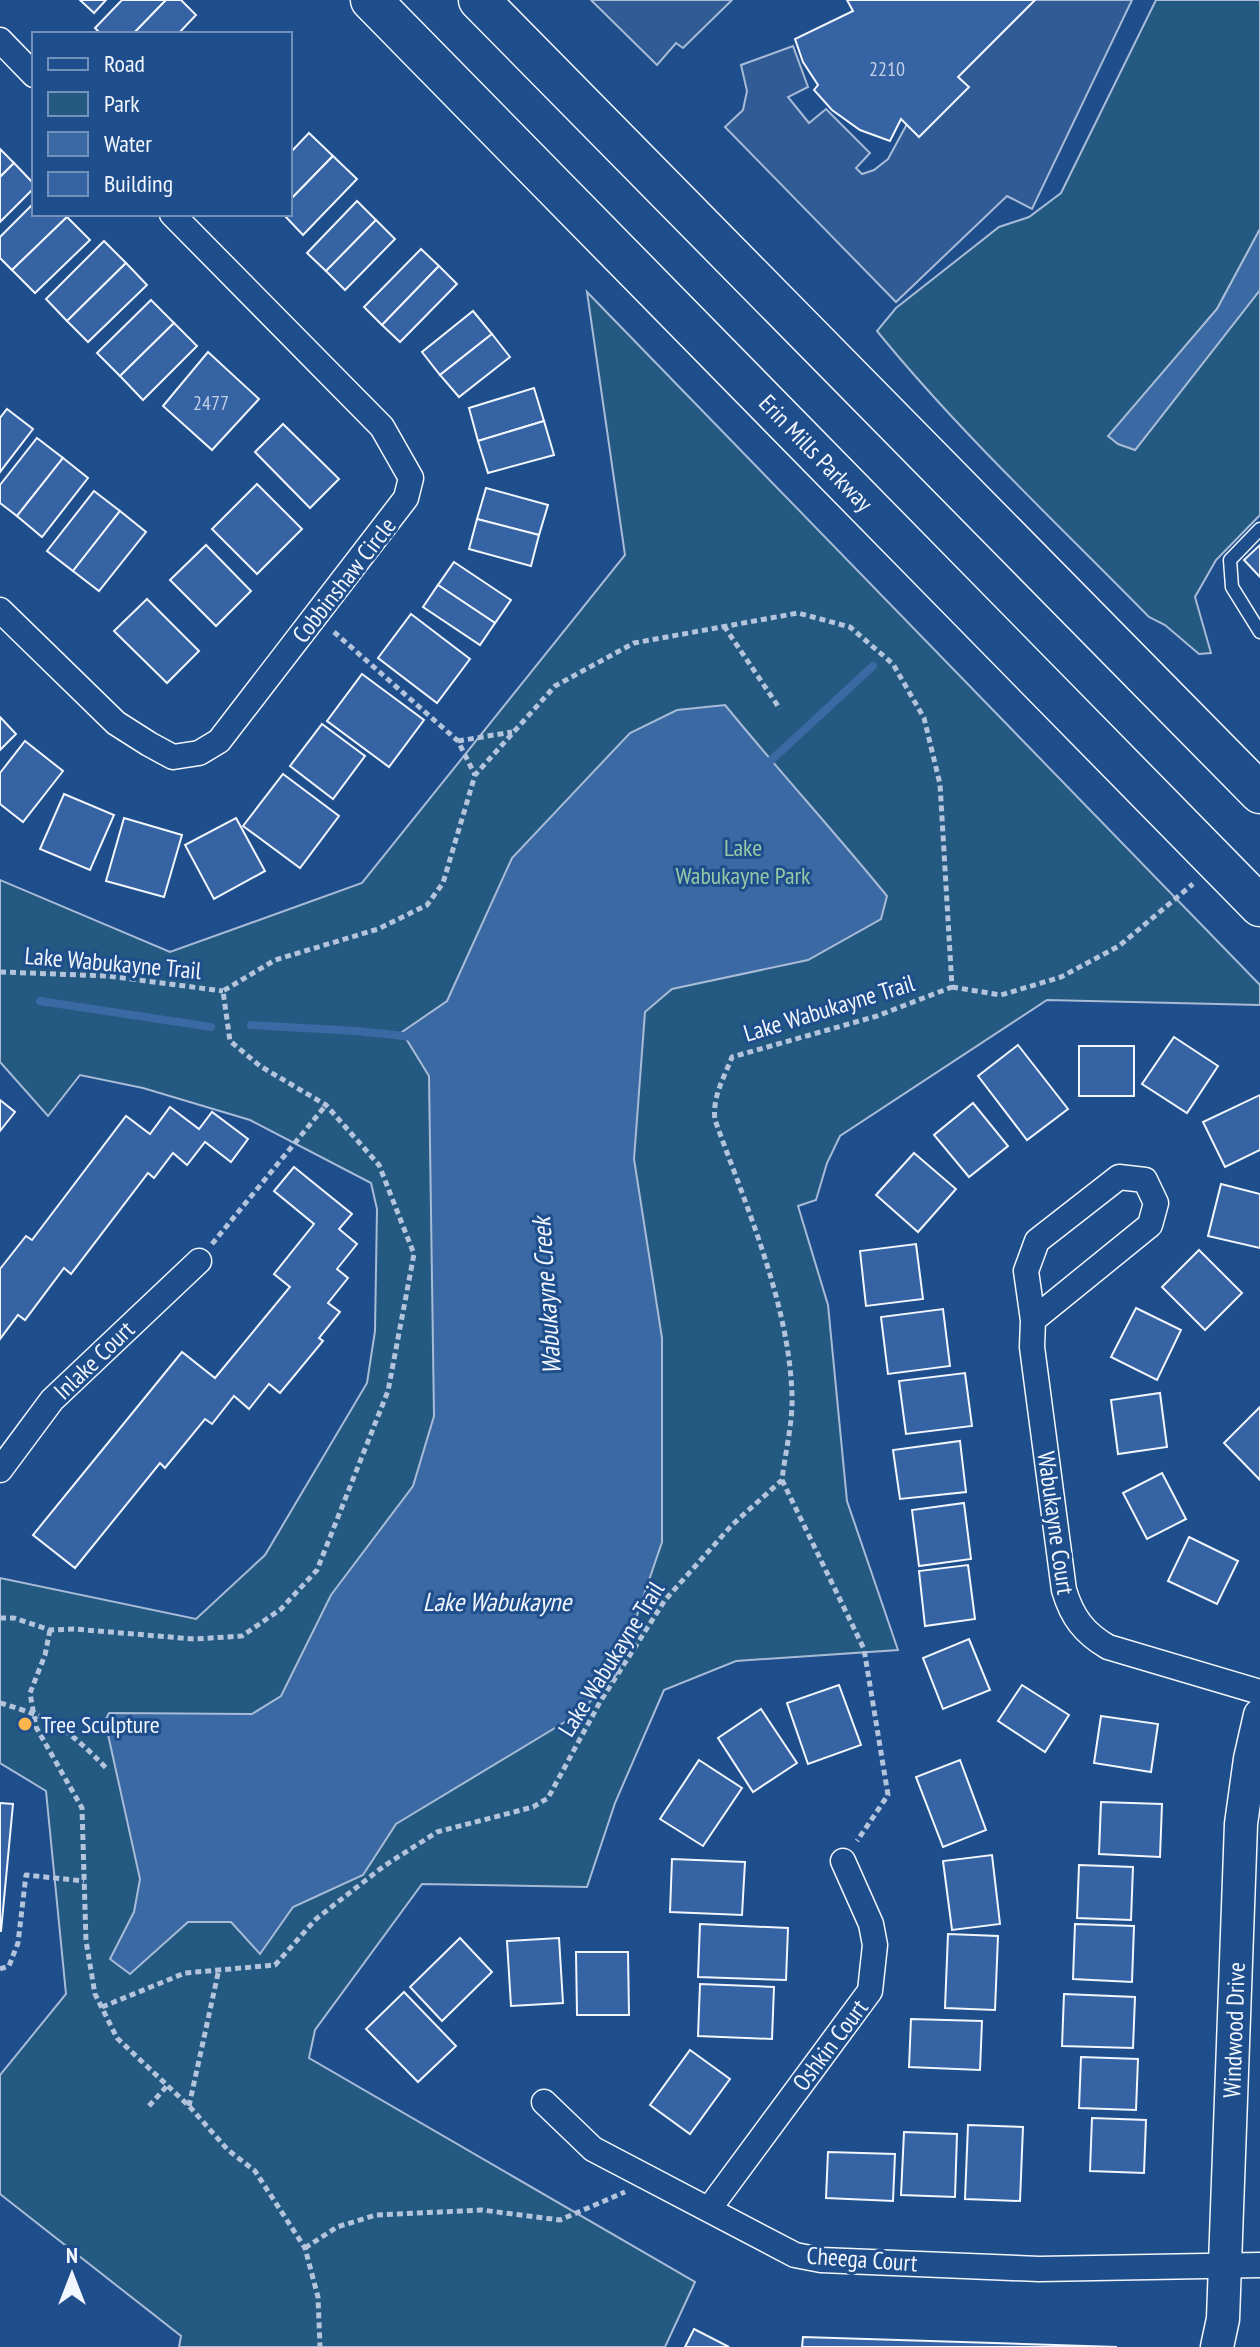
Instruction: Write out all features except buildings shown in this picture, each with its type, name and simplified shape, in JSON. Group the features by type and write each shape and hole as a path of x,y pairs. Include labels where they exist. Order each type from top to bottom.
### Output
{"main road":[{"name":"Erin Mills Parkway","path":"371,0 1260,906"},
{"path":"479,0 1260,793"}],"street":[{"path":"0,40 32,73"},
{"name":"Cobbinshaw Circle","path":"0,610 116,723 173,757 199,753 219,741 406,498 411,478 382,427 174,216"},
{"name":"Wabukayne Court","path":"1033,1320 1150,1225 1156,1203 1145,1180 1119,1177 1037,1241 1026,1271 1033,1320 1032,1347 1064,1590 1078,1624 1092,1638 1108,1647 1260,1692"},
{"name":"Inlake Court","path":"0,1470 52,1400 199,1261"},
{"name":"Windwood Drive","path":"1217,2347 1223,2319 1249,1896 1245,1791 1260,1715"},
{"name":"Oshkin Court","path":"709,2209 870,1991 875,1966 873,1934 843,1861"},
{"name":"Cheega Court","path":"544,2102 593,2149 795,2255 821,2260 1039,2269 1260,2265"}],"lane":[{"path":"1260,529 1230,560 1232,587 1260,632"}],"path":[{"name":"Lake Wabukayne Trail","path":"0,972 108,976 223,991 275,960 378,929 427,905 443,883 475,775 555,686 634,643 798,613 850,627 893,664 924,718 940,784 952,987 877,1016 732,1057 716,1095 715,1120 774,1283 785,1341 792,1396 782,1480 732,1525 665,1600 600,1702 548,1798 533,1807 437,1832 384,1866 316,1919 275,1965 185,1973 102,2007"},
{"path":"316,616 458,741 475,775"},
{"path":"724,626 780,709"},
{"path":"458,741 513,732"},
{"path":"952,987 1001,995 1061,977 1119,946 1218,863"},
{"name":"Lake Wabukayne Trail","path":"0,1618 14,1618 50,1630 74,1629 194,1639 242,1636 281,1609 317,1570 388,1391 414,1254 379,1165 326,1105 260,1066 230,1041 223,991"},
{"path":"199,1261 326,1105"},
{"path":"782,1480 864,1649 888,1795 843,1861"},
{"path":"50,1630 45,1655 30,1693 36,1727 82,1808 86,1941 95,1994 117,2038 189,2106 228,2150 255,2171 305,2248 318,2297 320,2347"},
{"path":"0,1703 33,1712 71,1732 108,1770"},
{"path":"0,1969 9,1966 18,1943 26,1875 84,1881"},
{"path":"189,2106 219,1969"},
{"path":"149,2106 167,2086"},
{"path":"305,2248 337,2227 376,2215 482,2210 560,2220 612,2200 650,2178"}],"green space":[{"path":"1156,0 1260,0 1260,229 1217,309 1109,436 1135,450 1260,290 1260,515 1216,560 1195,597 1211,653 1199,654 1165,625 1149,617 1044,512 975,442 877,331 896,308 999,227 1029,217 1061,193"},
{"name":"Lake Wabukayne Park","path":"587,292 1260,985 1260,1005 1047,1000 840,1136 827,1163 816,1200 798,1206 828,1305 847,1501 898,1650 736,1661 664,1690 615,1803 587,1887 422,1884 315,2030 309,2058 695,2282 665,2347 179,2347 181,2336 0,2194 0,2075 66,1994 46,1791 0,1763 0,1578 196,1619 265,1555 367,1383 375,1331 377,1209 371,1183 250,1120 143,1088 80,1075 48,1116 0,1062 0,880 170,952 362,883 625,555"}],"shaded area":[{"path":"591,0 732,0 683,48 676,43 657,65"},
{"path":"1035,0 1132,0 1032,209 1007,196 896,302 725,127 743,110 747,91 741,65 793,46 808,87 788,97 809,123 826,109 870,153 856,168 862,174 874,170 888,159 907,124 968,87 958,77"}],"water":[{"path":"1260,229 1260,290 1135,450 1118,444 1108,436 1217,309"},
{"name":"Lake Wabukayne","path":"725,705 887,896 881,919 808,960 672,989 645,1012 634,1159 662,1338 662,1542 617,1674 578,1714 396,1824 363,1875 293,1907 260,1954 231,1922 188,1922 130,1974 110,1959 134,1912 140,1879 105,1721 109,1713 252,1714 281,1696 331,1595 413,1486 434,1416 429,1076 402,1032 447,1001 512,858 630,733 677,710"}],"waterway":[{"name":"Wabukayne Creek","path":"765,766 873,666"},
{"path":"40,1001 211,1027"},
{"path":"251,1025 413,1037"}],"place":[{"name":"Tree Sculpture","path":"25,1724"}]}
